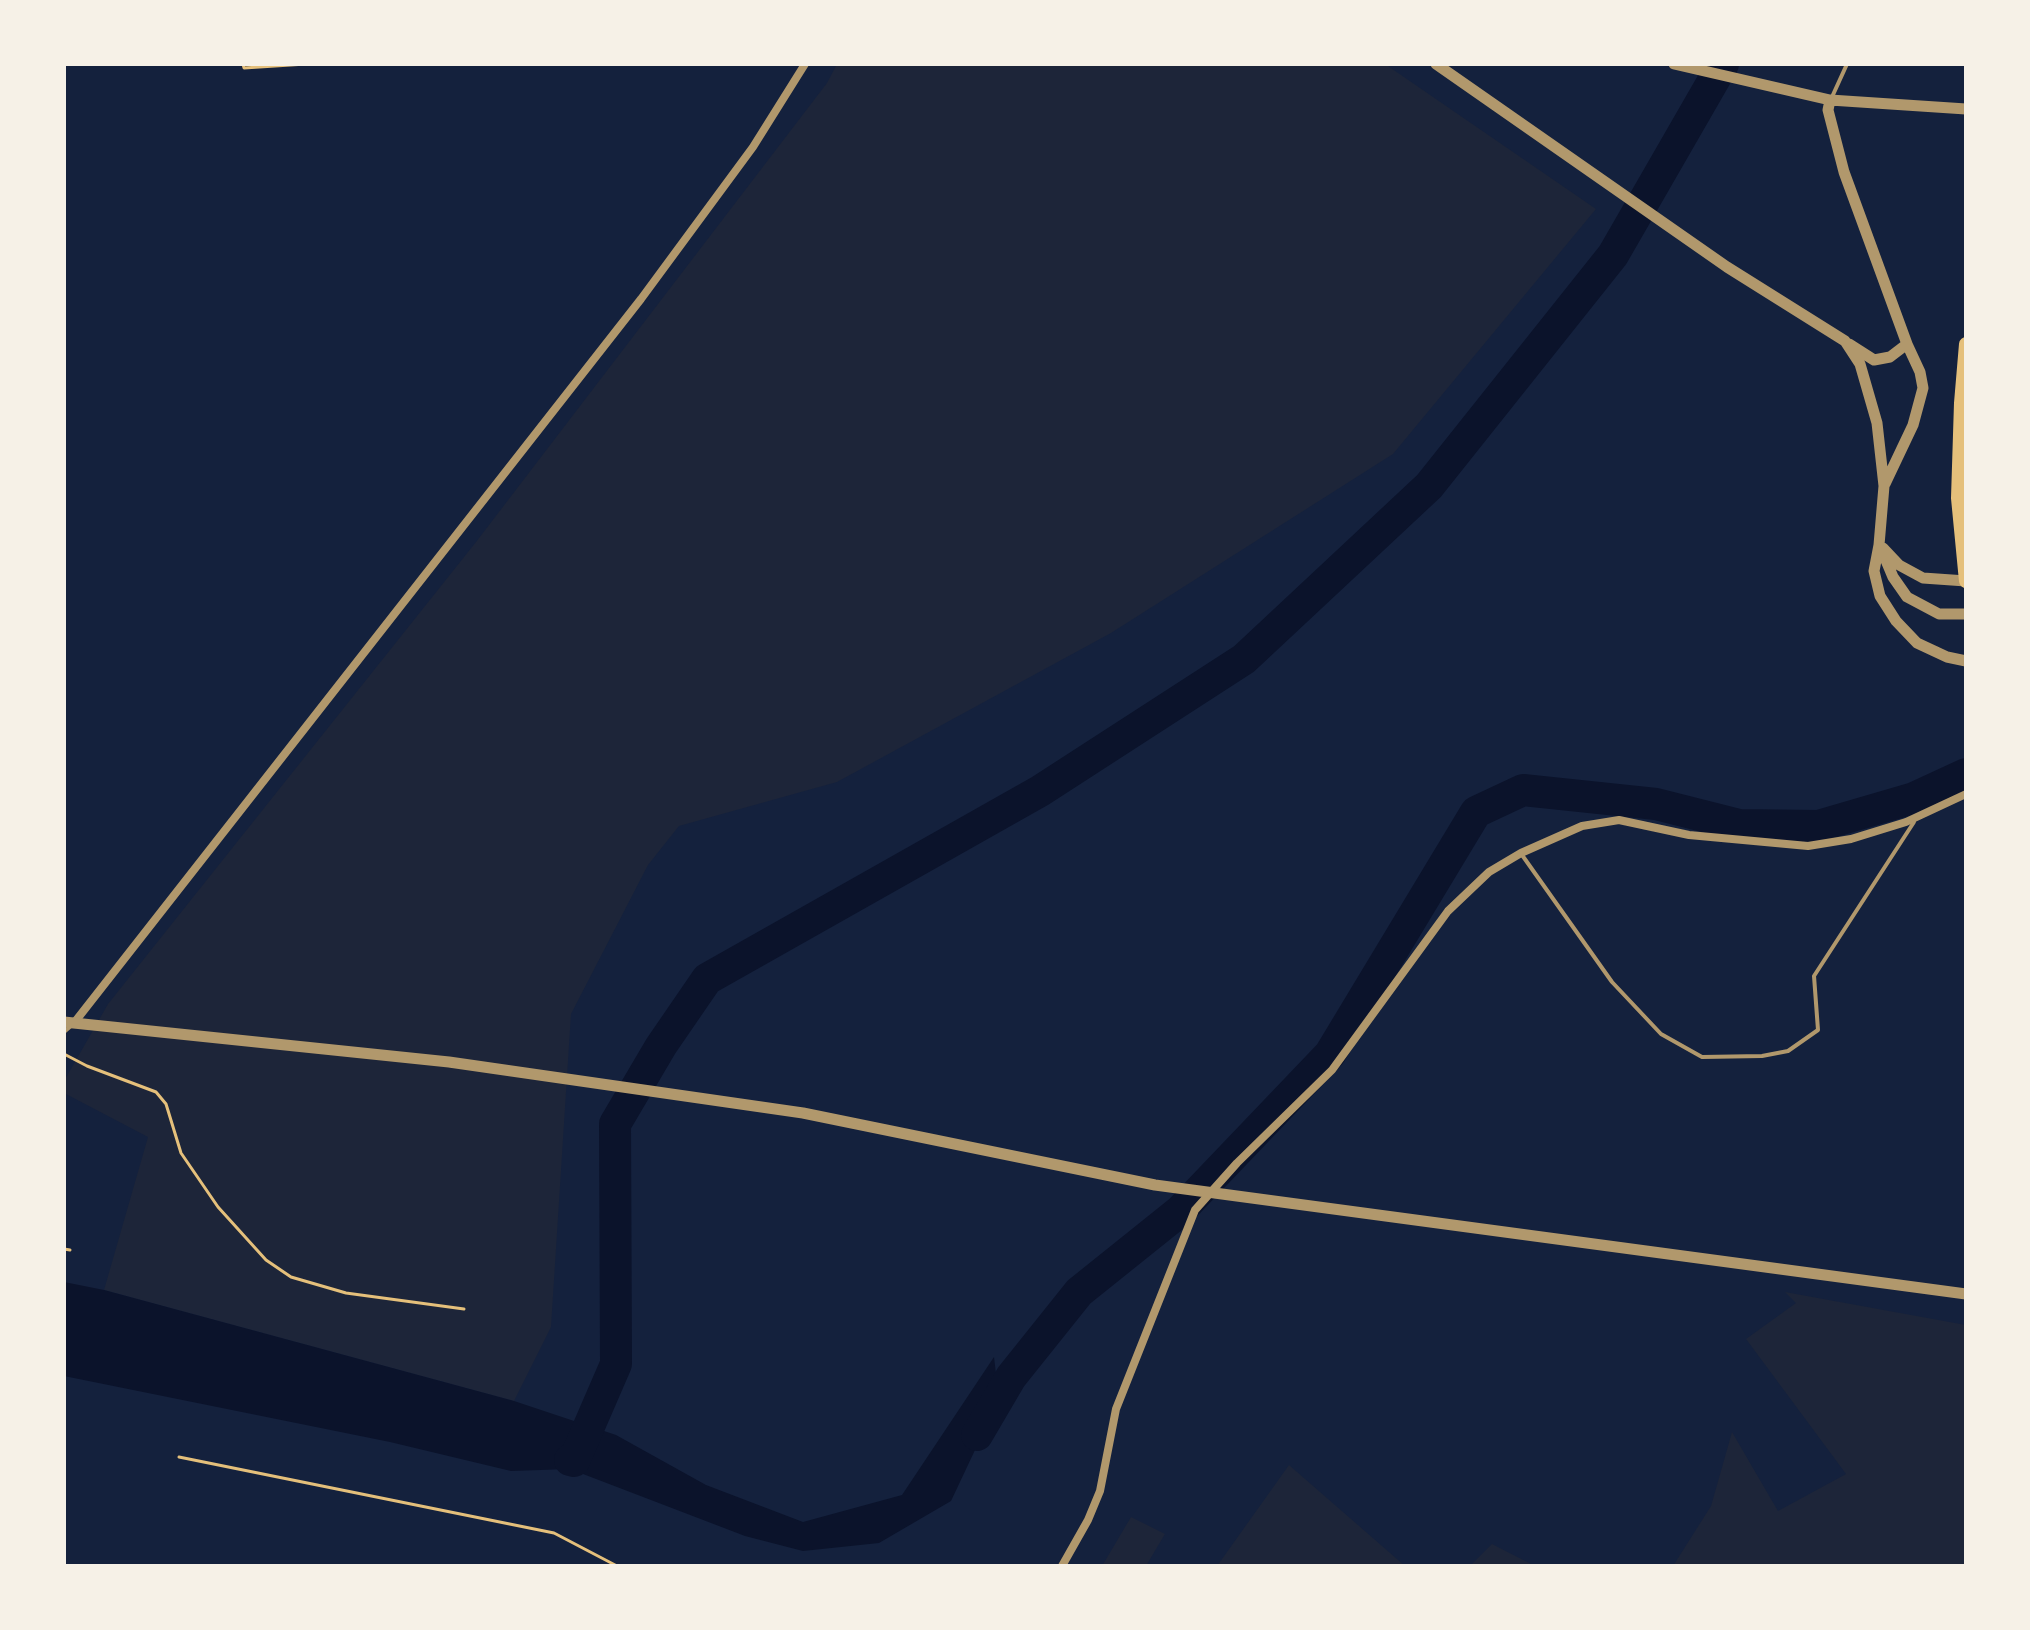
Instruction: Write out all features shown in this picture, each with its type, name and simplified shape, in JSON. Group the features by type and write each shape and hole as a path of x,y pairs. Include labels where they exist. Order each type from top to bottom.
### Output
{"main road":[{"path":"1966,344 1958,498 1966,581"}],"street":[{"path":"69,1022 641,299 753,147 805,64"},
{"path":"1436,64 1727,267 1874,360 1890,357 1907,344"},
{"path":"1674,64 1830,100 1966,109"},
{"path":"1830,100 1828,110 1844,172 1920,372 1923,388 1913,425 1884,486"},
{"path":"1845,341 1860,364 1877,423 1884,486 1874,571 1880,596 1896,621 1917,643 1947,657 1966,661"},
{"path":"1879,545 1899,565 1923,578 1966,581"},
{"path":"1879,545 1893,577 1907,597 1939,614 1966,614"},
{"path":"1062,1566 1088,1520 1100,1491 1116,1409 1195,1210 1332,1070 1448,911 1489,872 1521,853 1582,826 1619,820 1689,835 1808,846 1851,839 1918,816 1966,794"},
{"path":"69,1022 449,1062 787,1111 1155,1185 1966,1294"}],"lane":[{"path":"1830,100 1847,64"},
{"path":"1521,853 1612,982 1661,1034 1702,1057 1762,1056 1788,1051 1818,1030 1814,976 1918,816"},
{"path":"64,1032 69,1022"}],"path":[{"path":"243,64 244,68 306,64"},
{"path":"64,1054 156,1092 166,1104 181,1153 218,1207 266,1260 291,1277 346,1293 464,1309"},
{"path":"64,1249 70,1250"},
{"path":"179,1457 554,1533 617,1566"}],"shaded area":[{"path":"837,64 1385,64 1596,209 1393,454 1111,633 837,782 679,826 648,865 571,1014 551,1327 514,1401 104,1290 148,1137 64,1093 64,1081 108,1004 476,542 827,83"},
{"path":"64,1282 104,1290 514,1401 616,1435 706,1485 803,1522 902,1495 994,1357 999,1399 951,1501 879,1543 803,1551 745,1536 570,1469 511,1471 390,1442 64,1376"},
{"path":"1785,1292 1966,1325 1966,1566 1673,1566 1711,1506 1732,1432 1778,1511 1846,1474 1746,1339 1796,1303"},
{"path":"1289,1465 1405,1566 1217,1566"},
{"path":"1131,1517 1165,1534 1146,1566 1102,1566"},
{"path":"1492,1544 1535,1566 1470,1566"}],"waterway":[{"path":"570,1460 574,1461 616,1364 615,1124 661,1046 707,979 1040,791 1244,659 1429,486 1613,255 1723,64"},
{"path":"977,1435 1011,1377 1079,1292 1180,1211 1330,1054 1476,812 1523,790 1656,804 1739,825 1818,826 1914,798 1966,774"}]}
